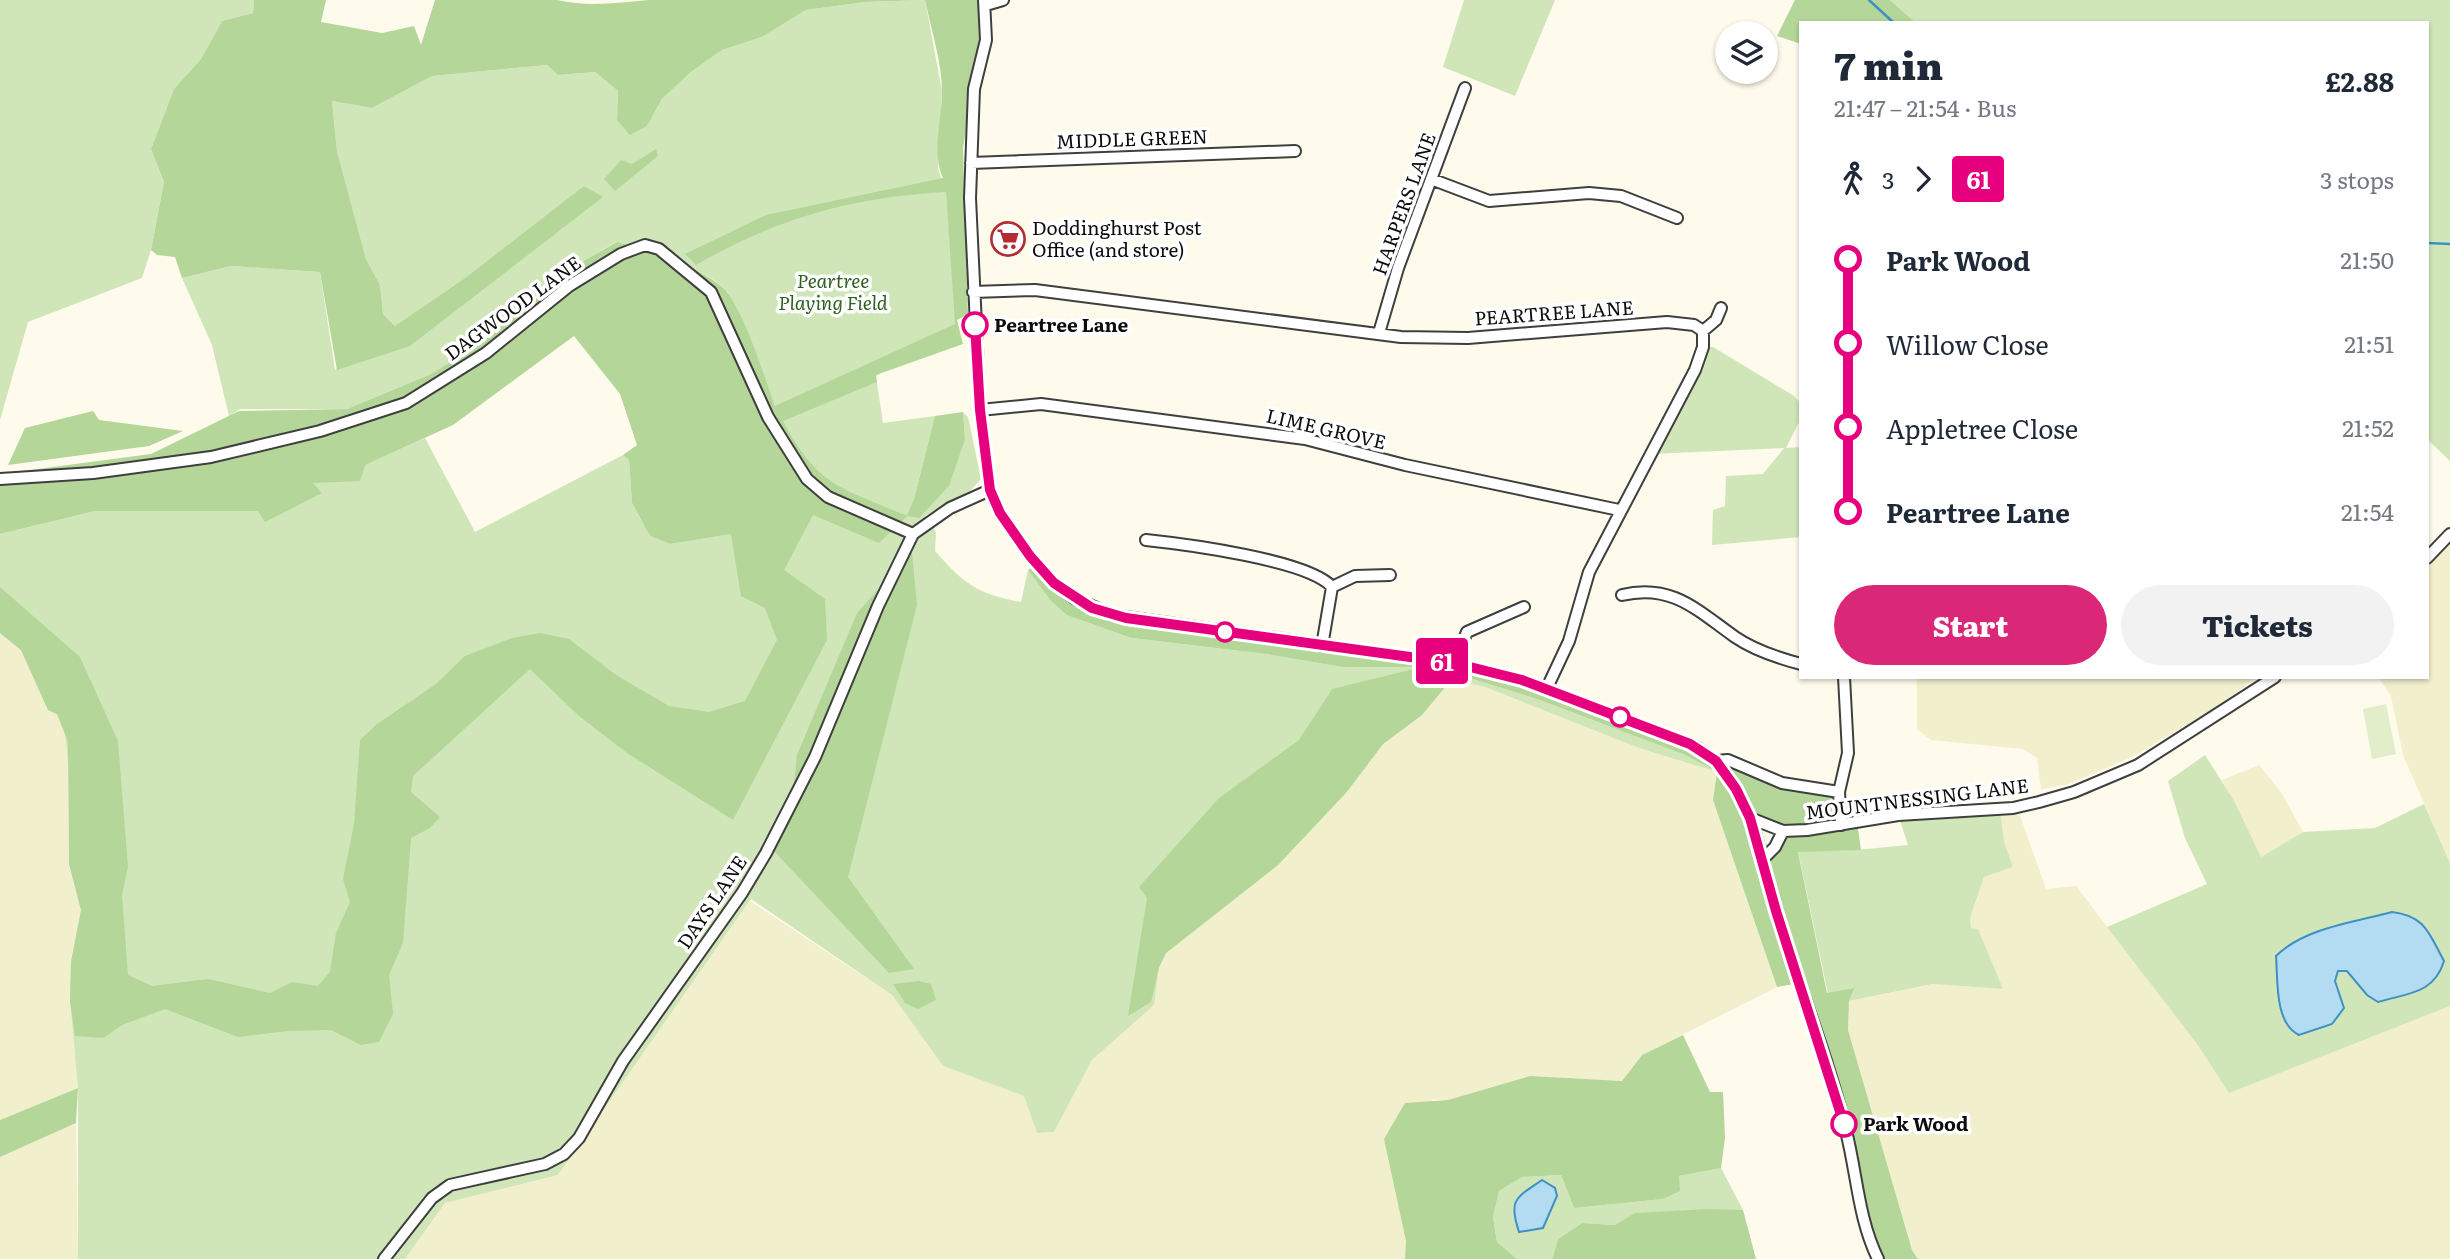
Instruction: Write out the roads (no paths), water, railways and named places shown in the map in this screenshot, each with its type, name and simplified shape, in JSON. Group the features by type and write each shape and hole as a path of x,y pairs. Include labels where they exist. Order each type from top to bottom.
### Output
{"street":[{"path":"1003,0 985,3 986,40 974,89 971,163 973,292 980,410 990,490 1000,513 1030,556 1054,583 1092,608 1126,618 1454,663 1546,690 1690,744 1716,761 1736,789 1750,818 1846,1131 1856,1193 1869,1240 1878,1259"},
{"name":"HARPERS LANE","path":"1379,333 1431,179 1465,89"},
{"name":"MIDDLE GREEN","path":"971,163 1295,151"},
{"path":"1431,179 1489,201 1589,193 1621,196 1677,218"},
{"name":"DAGWOOD LANE","path":"0,479 93,473 211,457 320,431 406,403 486,353 569,286 621,254 645,246 659,249 711,292 768,417 807,479 828,497 913,534"},
{"name":"PEARTREE LANE","path":"973,292 1035,290 1401,337 1468,338 1667,322 1694,325 1703,331"},
{"path":"1546,690 1569,641 1589,572 1619,510 1695,370 1703,347 1703,331 1716,320 1721,308"},
{"name":"LIME GROVE","path":"980,410 1041,404 1306,439 1405,466 1619,510"},
{"name":"DAYS LANE","path":"384,1259 432,1198 450,1185 545,1164 564,1154 579,1138 623,1061 742,893 766,853 815,757 878,606 913,534 950,508 990,490"},
{"path":"2429,556 2450,534"},
{"path":"1146,540 1210,548 1310,572 1332,587"},
{"path":"1332,587 1355,576 1390,575"},
{"path":"1322,646 1332,587"},
{"path":"1622,595 1646,589 1681,600 1706,613 1750,645 1799,663"},
{"path":"1454,663 1467,632 1524,607"},
{"path":"1841,825 1839,792 1848,753 1844,679"},
{"name":"MOUNTNESSING LANE","path":"1750,818 1783,831 1898,816 2013,808 2074,792 2138,765 2272,679"},
{"name":"MOUNTNESSING LANE","path":"1716,761 1728,761 1782,783 1839,792"},
{"name":"MOUNTNESSING LANE","path":"1762,860 1775,847 1783,831"}],"water":[{"path":"2392,912 2419,922 2430,935 2444,961 2434,980 2409,994 2378,1002 2367,995 2347,971 2338,971 2335,981 2344,1008 2332,1024 2299,1035 2291,1029 2281,1011 2276,956 2288,946 2315,932"},
{"path":"1542,1180 1555,1188 1557,1196 1543,1228 1519,1232 1514,1212 1517,1200"}],"waterway":[{"path":"1869,0 1892,21"},
{"path":"2429,243 2450,244"}],"place":[{"name":"Doddinghurst Post Office (and store)","path":"1008,239"},
{"name":"Peartree Lane","path":"975,325"},
{"name":"Park Wood","path":"1844,1124"}],"park label":[{"name":"Peartree Playing Field","path":"833,292"}]}
